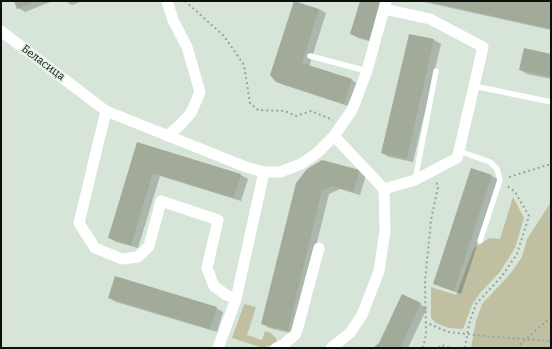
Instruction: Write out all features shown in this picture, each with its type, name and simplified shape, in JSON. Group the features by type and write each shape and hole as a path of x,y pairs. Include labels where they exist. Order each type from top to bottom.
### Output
{"street":[{"path":"166,136 179,126 191,113 200,92 187,47 173,20 167,1"},
{"path":"218,348 236,299 264,172 280,172 301,164 317,153 334,136 343,124 352,110 367,71 385,5 430,19 483,47 460,151 457,158 415,180 384,189"},
{"name":"Беласица","path":"1,31 106,111 246,167 264,172"},
{"path":"106,111 79,223 95,248 122,259 138,257 149,246 161,201 218,220 207,268 214,286 226,295 236,299"},
{"path":"331,348 350,332 362,315 379,271 385,231 384,189 334,136"},
{"path":"276,348 283,345 296,334 319,248"}],"lane":[{"path":"310,56 367,71"},
{"path":"415,180 436,70"},
{"path":"474,86 551,102"},
{"path":"460,151 490,162 497,169 500,180 480,241"}],"path":[{"path":"184,1 224,36 244,65 250,103 258,110 285,111 296,116 311,111 343,124"},
{"path":"500,180 551,164"},
{"path":"423,348 426,335 426,273 431,220 438,186 433,171"},
{"path":"465,348 466,334 476,304 502,276 517,254 529,216 515,192 500,180"},
{"path":"516,348 551,317"},
{"path":"426,322 448,332 551,341"},
{"path":"439,348 441,345 451,348"}],"green space":[{"path":"513,197 524,218 515,248 500,272 480,293 472,305 463,329 449,328 436,323 431,318 431,287 456,295 474,248 489,238 500,239"},
{"path":"551,202 551,348 471,348 476,321 482,304 510,274 522,257 527,239"},
{"path":"244,304 256,307 247,335 262,340 265,331 271,333 276,338 277,343 263,348 232,338"}],"building":[{"path":"14,1 37,1 17,9"},
{"path":"294,1 319,9 302,63 352,79 344,104 276,82 270,75"},
{"path":"360,1 380,1 369,40 350,34"},
{"path":"551,1 551,29 431,2"},
{"path":"409,34 434,39 407,159 381,153"},
{"path":"524,48 551,54 551,77 519,70"},
{"path":"137,142 241,174 234,198 153,173 131,245 108,238"},
{"path":"322,160 360,170 353,192 332,186 322,190 288,331 261,324 296,183 307,169"},
{"path":"471,168 492,175 454,291 433,284"},
{"path":"115,276 217,307 210,329 108,298"},
{"path":"402,294 421,303 400,348 373,348 379,343"}]}
